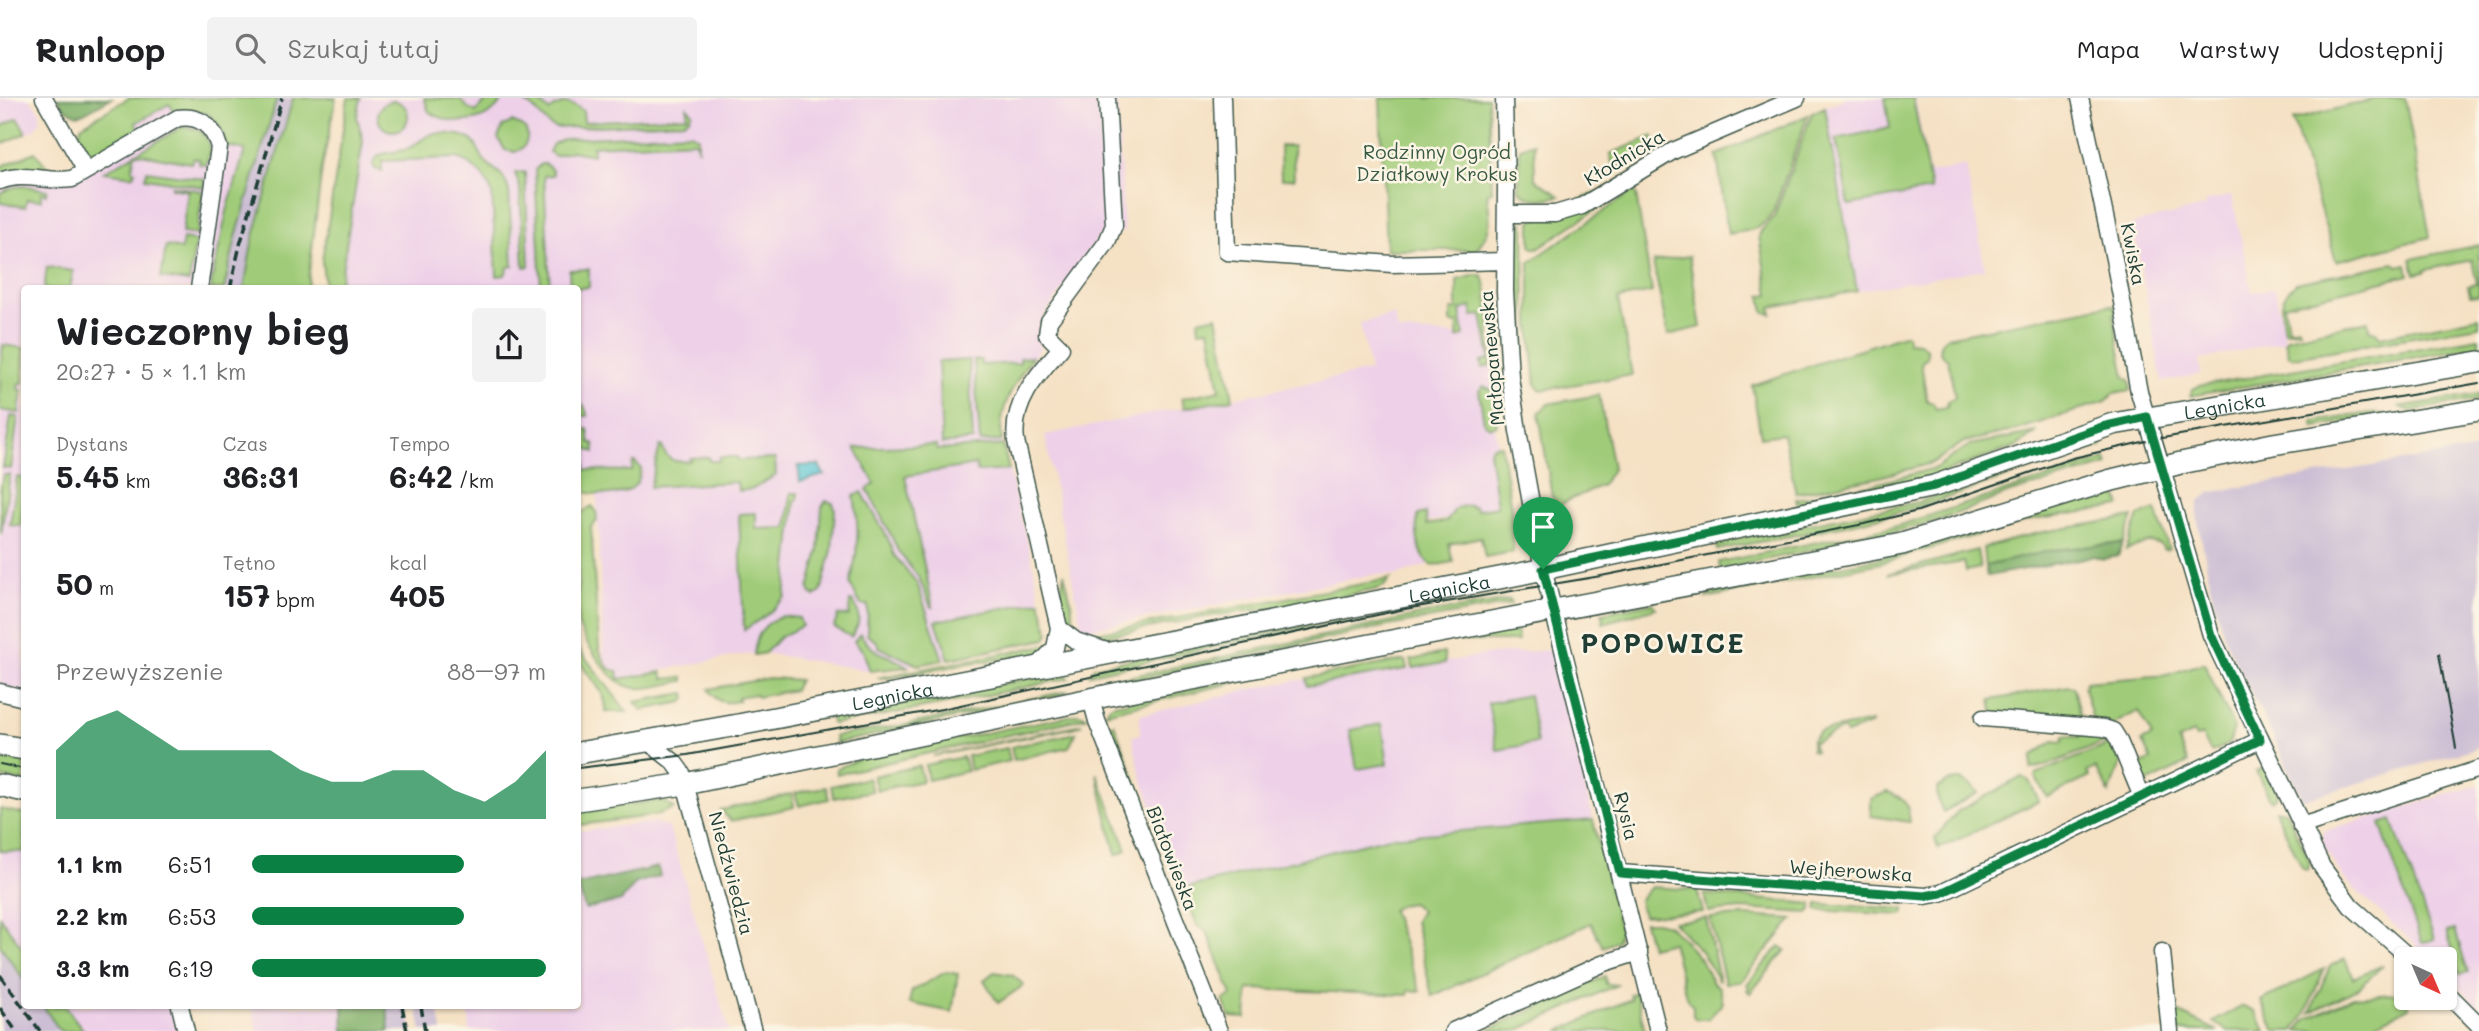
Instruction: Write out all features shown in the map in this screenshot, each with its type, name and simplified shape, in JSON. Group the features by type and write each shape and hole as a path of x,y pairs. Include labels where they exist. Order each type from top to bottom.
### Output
{"main road":[{"name":"Legnicka","path":"581,752 1543,569 1934,486 2102,427 2147,417 2479,362"},
{"path":"581,800 685,783 1294,659 1902,544 2108,481 2161,468 2273,444 2479,410"},
{"path":"0,745 21,748"},
{"path":"0,785 21,790"}],"street":[{"path":"44,98 86,171"},
{"path":"1037,667 1055,648 1059,628 1016,441 1015,419 1023,398 1061,348 1047,334 1049,321 1107,242 1114,225 1107,98"},
{"path":"1222,98 1227,251 1392,264 1505,261"},
{"name":"Małopanewska","path":"1504,98 1505,261 1512,389 1543,569 1553,611"},
{"name":"Kwiska","path":"2080,98 2139,392 2161,468"},
{"name":"Kłodnicka","path":"1506,214 1555,214 1582,206 1673,151 1794,99"},
{"path":"0,181 19,175 60,181 72,179 178,118 188,117 205,122 216,137 219,147 200,285"},
{"path":"2161,468 2211,635 2314,854 2342,895 2366,921 2397,947"},
{"name":"Rysia","path":"1553,611 1658,1031"},
{"path":"1059,628 1076,641 1111,653"},
{"path":"0,692 21,697"},
{"name":"Białowieska","path":"1091,699 1099,727 1219,1031"},
{"path":"1983,718 2113,731 2142,797"},
{"name":"Wejherowska","path":"1620,873 1925,896 1941,893 2260,740"},
{"name":"Niedźwiedzia","path":"646,741 674,762 682,773 752,1031"},
{"path":"2301,826 2479,769"},
{"path":"1453,1031 1602,964 1639,952"},
{"path":"2162,952 2169,1031"},
{"path":"2457,1005 2475,1026"},
{"path":"181,1009 186,1031"}],"shaded area":[{"path":"0,98 29,98 40,112 40,122 34,130 0,145"},
{"path":"145,98 260,98 227,211 212,285 21,285 21,699 0,695 0,175 64,174 86,158"},
{"path":"277,98 293,98 252,243 245,285 225,285 236,237"},
{"path":"361,98 1117,98 1124,232 1102,232 1044,316 1037,335 1040,348 1010,390 1003,410 1002,443 1031,556 1048,637 889,670 870,671 765,653 741,655 616,679 604,666 597,493 581,483 581,285 340,285 363,141 357,117"},
{"path":"1846,98 1915,98 1929,173 1966,166 1985,269 1857,291 1825,107"},
{"path":"2232,195 2252,292 2275,288 2285,341 2199,360 2201,374 2162,382 2133,224 2207,206 2206,201"},
{"path":"1489,302 1495,428 1508,507 1417,524 1420,553 1428,565 1394,576 1378,574 1082,630 1045,435 1370,371 1360,323 1394,315 1398,331 1457,335 1458,306"},
{"path":"2477,449 2479,747 2302,800 2227,644 2218,616 2197,516 2199,501 2212,492"},
{"path":"1554,650 1593,820 1389,837 1183,889 1141,776 1132,737 1140,734 1140,715 1306,679 1308,686 1491,654"},
{"path":"2479,785 2479,1008 2457,985 2457,947 2418,947 2345,880 2322,843 2324,831"},
{"path":"654,822 669,827 729,1031 469,1031 469,1009 581,1009 581,831"},
{"path":"0,851 21,852 21,946 0,917"},
{"path":"0,945 21,976 21,1009 45,1009 60,1031 0,1031"},
{"path":"67,1009 173,1009 178,1031 84,1031"},
{"path":"253,1009 343,1009 344,1031 257,1031"},
{"path":"387,1009 408,1009 413,1031 389,1031"},
{"path":"418,1009 438,1009 442,1031 422,1031"}],"green space":[{"path":"58,98 111,98 77,115 63,107"},
{"path":"129,98 277,98 236,237 225,285 211,285 212,279 227,211 245,150 225,146 220,127 209,115 193,110 174,111 169,104 136,123 140,131 94,159 85,157 78,141 81,126"},
{"path":"293,98 336,98 322,168 307,285 245,285 252,243"},
{"path":"348,98 361,98 357,117 363,141 340,285 325,285 322,261"},
{"path":"424,98 460,99 476,112 487,100 504,98 489,114 470,121 459,121 429,112"},
{"path":"517,98 535,98 549,111 562,104 574,105 583,111 584,122 687,116 687,107 692,112 684,122 556,128"},
{"name":"Rodzinny Ogród Działkowy Krokus","path":"1380,98 1488,98 1492,192 1487,193 1490,217 1488,229 1476,250 1386,250"},
{"path":"1885,98 1913,98 1931,190 1849,205 1836,139 1890,128"},
{"path":"2379,98 2405,98 2430,237 2336,261 2293,120"},
{"path":"393,101 403,106 408,116 403,126 393,131 383,126 378,116 383,106"},
{"path":"1825,107 1857,291 1771,307 1772,314 1764,312 1761,296 1769,294 1759,236 1774,217 1812,113"},
{"path":"1808,115 1773,212 1759,227 1728,234 1717,155"},
{"path":"18,118 26,133 0,145 0,127"},
{"path":"512,122 525,128 527,136 524,146 515,152 505,150 498,138 503,126"},
{"path":"182,127 203,133 209,143 206,165 199,164 200,159 193,158 191,163 136,153"},
{"path":"435,133 460,135 471,140 485,161 504,179 509,191 513,266 508,267 505,275 497,276 492,193 487,182 473,167 457,158 382,161 382,171 375,169 373,164 379,156 409,148"},
{"path":"691,133 698,137 698,150 696,141 593,146 593,155 572,151 555,156 549,152 553,144 564,139"},
{"path":"1653,136 1653,145 1613,166 1610,154"},
{"path":"1534,143 1535,179 1560,196 1532,198 1519,189 1520,148"},
{"path":"1280,146 1293,146 1294,179 1281,179"},
{"path":"35,152 51,172 0,175 0,167"},
{"path":"135,154 133,176 104,172"},
{"path":"1670,161 1670,167 1626,190 1538,248 1531,245 1531,221"},
{"path":"541,164 546,164 553,175 544,176 550,285 541,285 535,170"},
{"path":"147,171 205,179 204,187 145,178"},
{"path":"525,172 529,266 524,267 520,188 515,173"},
{"path":"27,186 47,190 46,194 41,193 41,200 27,199 25,207 0,203 0,193 13,187"},
{"path":"171,186 203,191 197,235 182,233 188,191"},
{"path":"1633,191 1636,194 1652,292 1618,299 1632,375 1541,390 1536,385 1530,324 1530,262"},
{"path":"1524,223 1525,346 1520,350 1514,314 1512,250 1515,233"},
{"path":"183,239 196,241 189,282 161,278 166,246 181,249"},
{"path":"2479,245 2479,295 2470,296 2468,286 2477,284 2472,260 2415,274 2411,259"},
{"path":"1689,256 1701,327 1668,335 1653,262"},
{"path":"2394,263 2398,266 2407,264 2409,275 2284,305 2288,329 2299,327 2300,330 2284,331 2283,299 2296,283"},
{"path":"47,267 73,271 71,285 45,285"},
{"path":"589,269 589,287 570,285 569,270"},
{"path":"1482,275 1485,281 1489,317 1491,365 1482,368 1481,362 1490,359 1482,315 1473,316 1471,307 1460,310 1464,336 1457,338 1458,324 1451,323 1451,310 1457,309 1457,280"},
{"path":"2114,306 2117,311 2113,315 2125,377 2130,380 2131,390 2114,393 2106,401 2020,429 1964,442 1932,463 1875,478 1796,493 1783,434 1761,437 1752,385 1906,334 1908,342 1920,343 1927,349 1927,357 1921,363 1927,401 1933,403 1936,409 1947,407 1948,401 1955,397 1948,359 1940,350 1941,343 1947,337"},
{"path":"1217,316 1233,399 1184,408 1182,398 1220,390 1209,329 1199,330 1198,320"},
{"path":"2479,317 2479,326 2294,357 2289,356 2285,341 2287,338 2368,321 2369,330 2380,337"},
{"path":"2479,338 2479,345 2474,347 2190,396 2193,389 2199,386"},
{"path":"3,345 21,348 19,413 0,410"},
{"path":"1032,357 1005,407 1002,441 980,442 974,360 981,360 981,365 1020,363 1020,358"},
{"path":"969,360 973,440 942,444 938,362"},
{"path":"1483,386 1493,390 1497,425 1490,427 1484,423 1479,391"},
{"path":"2479,394 2479,399 2410,411 2400,407"},
{"path":"1599,395 1613,468 1602,485 1559,505 1552,497 1539,413 1548,404"},
{"path":"581,405 584,406 588,416 581,416"},
{"path":"2371,413 2385,415 2314,427 2313,422"},
{"path":"11,416 18,417 11,469 3,468"},
{"path":"581,429 588,429 590,443 594,443 595,452 582,445"},
{"path":"2037,432 2017,446 1920,481 1802,506 1797,503 1796,499 1875,484 1935,468 1970,445"},
{"path":"2100,438 2102,446 1910,509 1717,550 1716,543 1919,502"},
{"path":"936,445 937,450 1003,445 1009,470 977,472 976,465 905,476 931,607 919,578 898,551 867,489 875,484 855,448"},
{"path":"1501,445 1511,508 1513,552 1485,557 1481,537 1449,544 1453,562 1432,566 1423,556 1418,543 1418,515 1426,513 1427,525 1447,521 1456,508 1470,505 1475,506 1476,510 1497,506 1489,451 1493,446"},
{"path":"660,446 669,458 676,461 709,457 709,461 719,461 719,457 737,457 738,460 775,459 776,475 753,489 738,491 737,482 650,487"},
{"path":"2106,459 2108,465 2010,493 1942,519 1870,538 1720,569 1719,562 1897,526"},
{"path":"581,460 585,461 585,470 632,471 633,462 641,468 637,483 628,491 608,494 589,493 582,489"},
{"path":"3,475 10,475 1,534 0,492"},
{"path":"17,477 21,478 21,526 10,525"},
{"path":"2116,491 2121,506 2026,521 1876,564 1706,598 1717,591 1876,559"},
{"path":"862,492 894,555 917,583 943,660 918,665 879,647 877,642 867,635 868,605 861,605 850,584 857,540 854,496"},
{"path":"791,493 798,493 785,597 768,614 744,630 739,514 756,513 756,529 787,528"},
{"path":"826,501 833,503 835,509 832,550 821,592 815,596 809,589 819,550 822,507"},
{"path":"592,506 596,511 597,521 591,527 599,650 606,664 610,669 618,671 619,679 662,672 664,679 683,677 684,681 635,688 617,680 593,653 581,630 581,513"},
{"path":"2156,510 2169,549 2165,550 2161,545 2150,542 2126,550 2139,516"},
{"path":"2133,517 2123,543 2054,550 1985,566 1983,548 2038,533"},
{"path":"2123,543 2118,556 2103,559 2094,556 1987,576 1985,566 2054,550"},
{"path":"1977,550 1980,568 1966,571 1964,562 1887,574"},
{"path":"1064,573 1072,610 1071,629 1066,626 1060,598"},
{"path":"1390,579 1378,589 1302,604 1216,615 1096,638 1082,638 1091,634"},
{"path":"1507,584 1508,589 1357,616 1090,674 1094,667"},
{"path":"1510,600 1511,604 1377,628 1102,687 1096,684 1426,614"},
{"path":"850,601 854,602 859,616 851,637 834,627 838,615 849,616"},
{"path":"1040,601 1049,633 1046,639 949,659 936,621"},
{"path":"1653,603 1656,608 1603,623 1602,613"},
{"path":"783,616 799,618 802,626 780,637 765,653 754,655 756,641 762,630"},
{"path":"1516,630 1518,641 1461,641 1461,640"},
{"path":"861,634 870,646 908,667 870,671 863,651 854,641"},
{"path":"1052,644 1040,655 877,678"},
{"path":"581,652 627,712 606,712 602,693 582,665"},
{"path":"1444,653 1445,663 1413,668 1411,660"},
{"path":"1405,660 1407,669 1307,686 1306,678"},
{"path":"2204,663 2234,728 2229,744 2211,752 2202,735 2196,738 2193,733 2178,740 2188,763 2143,785 2134,767 2151,760 2142,741 2152,736 2138,711 2112,725 2093,721 2084,687 2086,682 2167,675"},
{"path":"1063,673 1069,678 832,724 831,717"},
{"path":"769,678 799,680 794,690 757,697 755,694 738,697 738,701 733,702 718,700 709,689"},
{"path":"1239,679 1241,681 1105,713 1115,704"},
{"path":"2069,686 2074,688 2081,718 1994,715 1991,700"},
{"path":"1068,691 1063,695 836,743 835,736 906,725"},
{"path":"685,693 683,702 642,710 635,702"},
{"path":"1529,695 1537,743 1497,750 1488,703"},
{"path":"1079,714 1088,717 837,774 836,769 861,758"},
{"path":"1872,722 1846,734 1843,729 1812,743 1815,751 1811,750 1811,741 1819,732"},
{"path":"1082,724 1076,727 933,756"},
{"path":"1114,724 1145,806 1140,801 1112,733 1105,726"},
{"path":"1382,724 1388,764 1357,769 1350,730"},
{"path":"2081,731 2108,733 2111,740 2031,769 2032,756 2054,741 2063,742 2064,736 2079,737"},
{"path":"1076,733 1069,747 1014,760 1011,747"},
{"path":"2111,744 2122,760 2109,793 2096,768 2087,772 2090,777 2047,797 2035,777 2036,774"},
{"path":"1007,748 1010,761 970,770 967,756"},
{"path":"0,755 21,758 21,781 0,777"},
{"path":"963,757 967,771 928,780 925,765"},
{"path":"919,766 923,781 877,790 873,776"},
{"path":"2265,767 2277,790 2277,796 2271,801 2256,771"},
{"path":"1097,774 1127,850 1116,855"},
{"path":"2022,777 2029,781 2039,801 1938,849 1935,838 1958,811"},
{"path":"868,778 872,791 834,798 831,786"},
{"path":"1960,780 1971,785 1978,793 1943,812 1937,789 1948,781"},
{"path":"826,787 829,799 799,806 795,793"},
{"path":"1887,792 1898,796 1904,802 1910,822 1871,816 1871,799"},
{"path":"792,794 794,807 731,821 721,810"},
{"path":"662,800 674,808 657,815 581,825 581,811"},
{"path":"0,809 21,813 21,852 0,851"},
{"path":"2275,810 2287,813 2309,859 2307,870 2303,869"},
{"path":"1593,820 1620,930 1617,941 1603,947 1591,923 1432,996 1415,921 1421,911 1412,903 1399,905 1392,910 1420,991 1409,990 1408,995 1248,989 1246,1018 1230,1017 1223,1000 1232,995 1207,932 1197,925 1183,889 1389,837"},
{"path":"2392,820 2434,939 2422,943 2380,824"},
{"path":"658,867 660,876 636,883 621,901 585,909 581,884"},
{"path":"1651,887 1697,890 1703,912 1643,916 1639,900"},
{"path":"1704,894 1812,904 1812,909 1808,913 1742,909 1708,912"},
{"path":"1818,904 1904,909 1904,912 1902,915 1817,910"},
{"path":"1744,916 1793,919 1741,981 1725,983 1710,918"},
{"path":"0,917 21,946 21,976 0,945"},
{"path":"1706,918 1719,980 1701,951 1673,922"},
{"path":"1644,922 1668,925 1684,940 1702,962 1712,982 1719,987 1723,1003 1708,1019 1697,1019 1693,1016 1693,1007 1686,996 1672,942 1651,947"},
{"path":"2455,930 2468,972 2460,974 2457,947 2452,947 2447,932"},
{"path":"1780,946 1786,950 1750,993 1747,984"},
{"path":"2345,959 2353,978 2383,965 2359,988 2310,1013 2330,966"},
{"path":"2324,969 2305,1015 2293,1031 2275,1031 2261,1001"},
{"path":"946,972 958,974 952,1012 909,1003 912,991"},
{"path":"994,972 1012,975 1024,985 998,1003 984,980"},
{"path":"1605,976 1606,984 1617,985 1516,1031 1487,1031"},
{"path":"1634,993 1645,1031 1559,1031 1631,999 1630,994"},
{"path":"2394,994 2394,1010 2405,1010 2359,1031 2297,1031 2307,1019 2353,997"},
{"path":"2243,1006 2255,1011 2265,1031 2228,1031 2213,1022"},
{"path":"45,1009 67,1009 84,1031 60,1031"},
{"path":"343,1009 387,1009 389,1031 344,1031"},
{"path":"2175,1011 2218,1031 2177,1031"}],"water":[{"path":"819,465 824,475 800,482 798,466"}],"tram line":[{"path":"581,768 687,755 942,709 1405,609 1601,576 1864,524 1918,511 2073,458 2151,440 2479,383"},
{"path":"2439,654 2456,748"},
{"path":"0,764 21,768"}],"railway":[{"path":"231,285 282,98"},
{"path":"0,975 21,1004"},
{"path":"0,1008 16,1031"},
{"path":"24,1009 40,1031"},
{"path":"403,1009 407,1031"},
{"path":"421,1009 425,1031"}],"district":[{"name":"POPOWICE","path":"1663,643"}],"route":[{"path":"2147,417 2211,635 2260,740 1941,893 1925,896 1620,873 1543,569 1934,486 2102,427 2147,417"}]}
